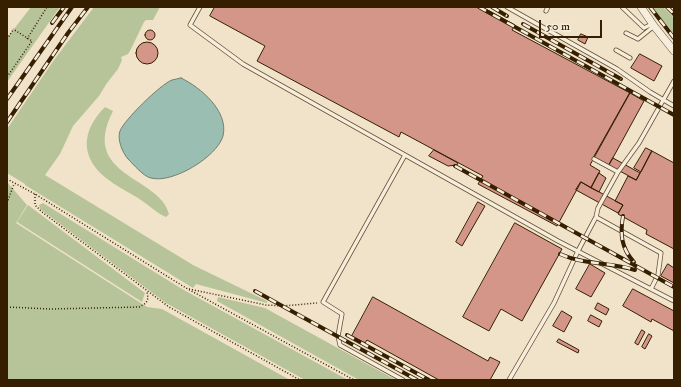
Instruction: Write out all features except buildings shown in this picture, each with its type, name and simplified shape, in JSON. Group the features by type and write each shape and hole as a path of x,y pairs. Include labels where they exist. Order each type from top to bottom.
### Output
{"street":[{"path":"640,7 674,51"}],"lane":[{"path":"200,7 190,25 243,64 578,251 674,301"},
{"path":"507,7 617,69 674,106"},
{"path":"622,7 644,28 653,25"},
{"path":"626,33 638,39 653,25"},
{"path":"616,50 630,58"},
{"path":"509,380 554,303 578,251 596,217 598,208 618,172 639,143 674,81"},
{"path":"403,380 340,345 338,336 342,314 323,302 405,155"},
{"path":"594,159 618,172"},
{"path":"596,217 661,253 658,275 651,289"}],"path":[{"path":"27,38 47,7"},
{"path":"7,39 13,30 32,41 7,77"},
{"path":"7,179 35,194 186,288 354,380"},
{"path":"7,203 14,184"},
{"path":"35,194 35,205 42,212 147,292 169,307 300,380"},
{"path":"186,288 266,305 291,306 323,302"},
{"path":"7,308 51,309 139,307 146,303 147,292"}],"green space":[{"path":"31,7 60,7 7,82 7,38"},
{"path":"94,7 160,7 153,20 146,20 144,22 128,54 121,57 122,60 118,69 99,96 73,126 60,154 45,175 193,265 267,301 267,303 196,284 193,288 7,173 7,129 54,60"},
{"path":"652,7 663,7 674,18 674,34"},
{"path":"105,107 113,111 105,133 106,150 113,163 152,191 163,201 169,214 166,217 106,178 92,161 88,153 88,134 91,125"},
{"path":"7,182 27,205 16,223 147,307 162,309 290,380 7,380"},
{"path":"43,203 182,289 348,380 305,380 166,303 40,209 39,205"},
{"path":"28,205 145,293 142,302 17,222"},
{"path":"218,297 265,308 396,380 359,380 217,301"}],"water":[{"path":"181,78 196,87 217,109 222,118 224,127 223,136 219,144 212,152 193,167 170,177 160,179 151,178 142,173 126,156 122,149 119,134 128,119 152,95 172,80"}],"railway":[{"path":"52,23 64,7"},
{"path":"7,99 72,7"},
{"path":"7,122 68,33 88,7"},
{"path":"479,7 674,115"},
{"path":"492,7 507,16"},
{"path":"650,7 674,38"},
{"path":"667,7 674,14"},
{"path":"523,24 621,79"},
{"path":"455,166 674,287"},
{"path":"623,216 622,240 626,251 634,262"},
{"path":"560,254 578,260 626,267 635,270"},
{"path":"255,291 417,380"},
{"path":"347,335 429,380"}]}
